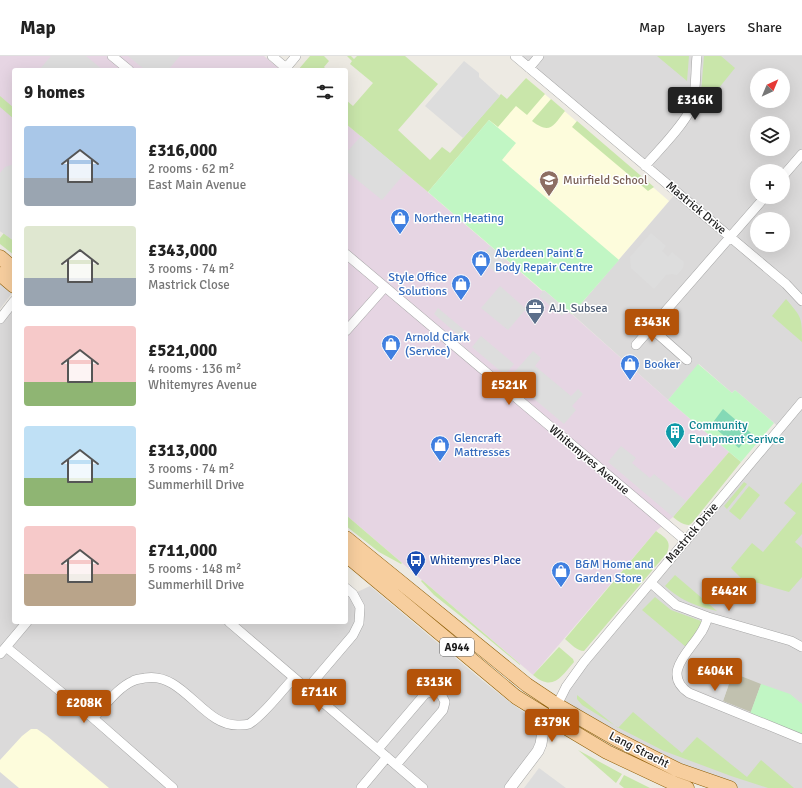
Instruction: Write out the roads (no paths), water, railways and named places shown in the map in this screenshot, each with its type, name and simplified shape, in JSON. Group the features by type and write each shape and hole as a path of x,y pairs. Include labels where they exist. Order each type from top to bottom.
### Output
{"main road":[{"path":"0,257 12,267"},
{"path":"0,274 12,284"},
{"name":"Lang Stracht","path":"348,540 527,685 557,705 616,739 678,770 730,788"},
{"name":"Lang Stracht","path":"348,557 516,697 607,752 687,788"}],"street":[{"path":"112,56 127,68"},
{"path":"272,56 286,68 296,56"},
{"name":"Mastrick Drive","path":"515,56 786,284 802,301"},
{"path":"528,68 538,56"},
{"path":"645,166 684,120 691,108 694,97 697,56"},
{"path":"790,169 800,159"},
{"path":"636,345 759,204"},
{"name":"Whitemyres Avenue","path":"348,256 686,541"},
{"path":"348,329 385,286"},
{"path":"0,319 12,304"},
{"path":"651,328 688,360"},
{"name":"Mastrick Drive","path":"557,705 566,688 584,662 801,406"},
{"path":"651,583 676,605 708,617 791,641 802,647"},
{"path":"307,689 353,635 359,623 360,608 353,594 348,590"},
{"path":"708,617 700,634 680,663 677,676 683,689 802,739"},
{"path":"25,624 3,651 93,718 173,788"},
{"path":"231,624 423,788"},
{"path":"93,718 120,690 133,680 150,678 165,680 177,687 218,720 231,726 247,725 258,717 294,678"},
{"path":"378,749 425,694 433,691 441,694 445,702 443,710 396,765"},
{"path":"510,788 538,751 541,744 543,731 557,705"},
{"path":"361,788 387,757"}],"place":[{"name":"Muirfield School","path":"549,197"},
{"name":"Northern Heating","path":"400,235"},
{"name":"Aberdeen Paint & Body Repair Centre","path":"481,277"},
{"name":"Style Office Solutions","path":"461,301"},
{"name":"AJL Subsea","path":"535,325"},
{"name":"Arnold Clark (Service)","path":"391,361"},
{"name":"Booker","path":"630,381"},
{"name":"Community Equipment Serivce","path":"675,449"},
{"name":"Glencraft Mattresses","path":"440,462"},
{"name":"Whitemyres Place","path":"416,577"},
{"name":"B&M Home and Garden Store","path":"561,588"}]}
